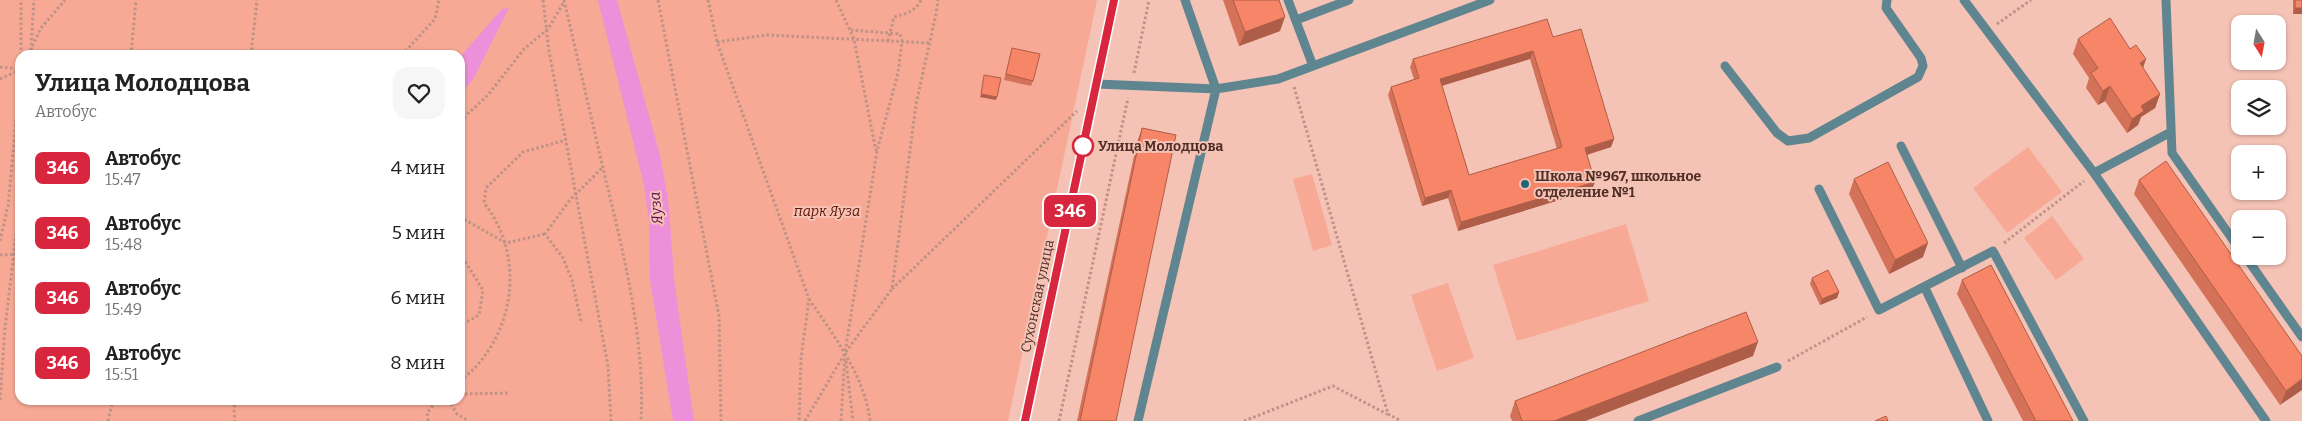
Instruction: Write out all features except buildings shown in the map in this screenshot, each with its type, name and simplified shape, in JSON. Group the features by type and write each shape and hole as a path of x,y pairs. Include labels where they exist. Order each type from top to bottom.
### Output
{"street":[{"name":"Сухонская улица","path":"1024,421 1114,0"}],"lane":[{"path":"1138,421 1216,89 1185,0"},
{"path":"1288,0 1313,66"},
{"path":"1296,20 1349,0"},
{"path":"1097,84 1216,89 1278,79 1490,0"},
{"path":"1725,66 1777,133 1788,141 1809,138 1918,77 1923,66 1921,58 1886,8 1887,0"},
{"path":"1964,0 2094,173 2266,421"},
{"path":"2166,0 2172,153 2231,237"},
{"path":"2094,173 2171,132"},
{"path":"1901,146 1962,268"},
{"path":"1819,189 1879,310 1925,288 1993,251 2084,421"},
{"path":"2251,265 2302,337"},
{"path":"1925,288 1988,421"},
{"path":"1638,421 1777,367"}],"path":[{"path":"21,0 21,50"},
{"path":"31,48 34,0"},
{"path":"31,48 41,28 66,0"},
{"path":"131,50 136,0"},
{"path":"252,50 257,0"},
{"path":"407,50 435,19 439,0"},
{"path":"543,0 566,140 608,366 611,421"},
{"path":"658,0 719,316 720,421"},
{"path":"708,0 717,42 809,298 845,353 868,405 870,421"},
{"path":"836,0 854,39 876,151"},
{"path":"888,40 894,17 908,14 919,5 921,0"},
{"path":"892,289 916,104 938,0"},
{"path":"1059,421 1149,0"},
{"path":"1987,31 2031,0"},
{"path":"465,116 488,95 524,49 547,30 565,1"},
{"path":"565,1 621,244 638,342 642,397 640,421"},
{"path":"841,421 845,353 876,151 898,73 902,41 900,34 851,30"},
{"path":"717,42 767,35 930,43"},
{"path":"0,67 15,69"},
{"path":"0,79 15,72"},
{"path":"1290,75 1388,414"},
{"path":"805,421 845,353 892,289 1065,120 1079,109"},
{"path":"0,242 8,206 15,132"},
{"path":"465,377 485,356 507,307 510,282 510,256 496,218 484,203 486,188 523,152 566,140"},
{"path":"465,220 506,243 545,234 577,192 603,167"},
{"path":"1993,251 2094,173"},
{"path":"545,234 563,258 572,280 577,311 581,321"},
{"path":"0,400 15,245"},
{"path":"0,254 14,254"},
{"path":"465,261 483,290 479,315 465,323"},
{"path":"800,421 801,359 809,298"},
{"path":"1777,367 1879,310"},
{"path":"845,353 853,421"},
{"path":"1244,421 1333,386 1401,421"},
{"path":"465,394 509,393"},
{"path":"108,421 112,405"},
{"path":"235,405 236,421"},
{"path":"428,421 427,413 433,405"},
{"path":"451,405 457,414 469,421"}],"green space":[{"name":"парк Яуза","path":"0,0 1097,0 1008,421 0,421"},
{"path":"2028,147 2062,192 2007,233 1973,188"},
{"path":"1312,174 1332,245 1313,251 1293,179"},
{"path":"2052,216 2084,259 2056,280 2024,238"},
{"path":"1626,224 1649,301 1517,341 1493,265"},
{"path":"1448,283 1474,358 1437,371 1411,295"}],"water":[{"name":"Яуза","path":"598,0 617,0 660,155 668,199 675,287 694,421 673,421 650,280 649,221 644,185"},
{"path":"509,8 474,78 465,89 465,51 502,9"}],"bus line":[{"name":"346","path":"1025,421 1114,0"}],"place":[{"name":"Улица Молодцова","path":"1083,146"},
{"name":"Школа №967, школьное отделение №1","path":"1525,184"}]}
